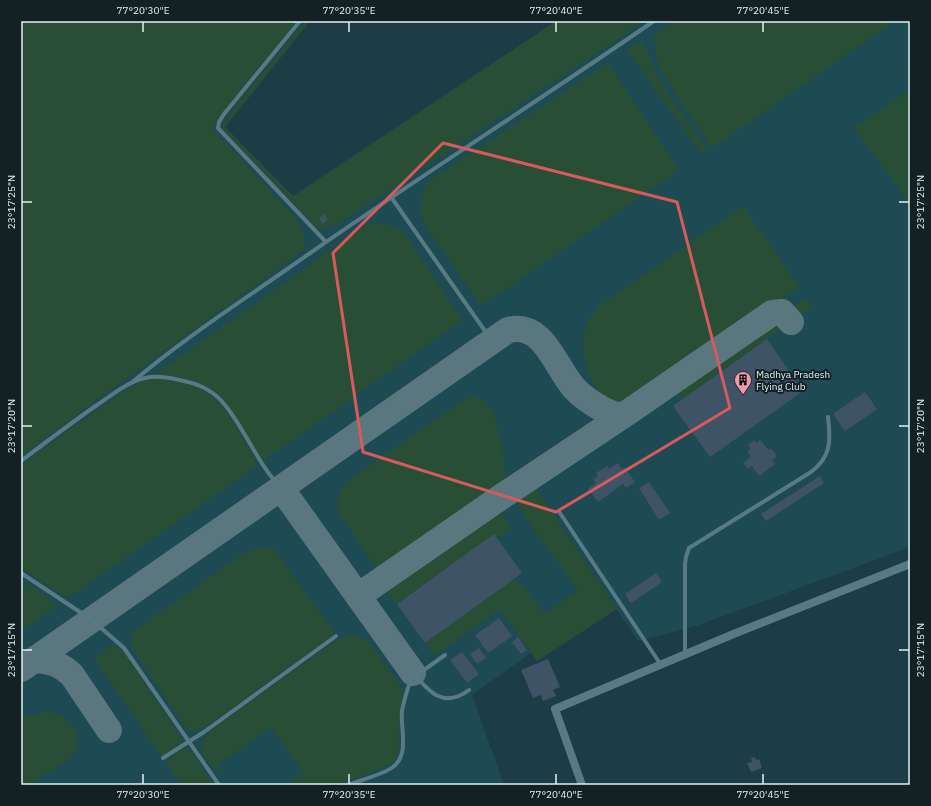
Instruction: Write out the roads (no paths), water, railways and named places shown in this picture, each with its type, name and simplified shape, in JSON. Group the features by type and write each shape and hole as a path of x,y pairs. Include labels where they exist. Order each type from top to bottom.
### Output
{"street":[{"path":"582,785 555,709 736,633 910,564"}],"lane":[{"path":"300,21 224,114 219,122 218,128 326,242"},
{"path":"130,384 160,358 326,242 654,21"},
{"path":"391,197 492,340"},
{"path":"21,461 109,396 130,384 145,378 170,378 199,385 225,404 267,473 280,488"},
{"path":"685,655 685,564 689,548 811,472 818,466 824,460 829,444 828,417"},
{"path":"560,513 661,665"},
{"path":"21,573 92,620 124,648 219,785"},
{"path":"163,758 204,732 336,636"},
{"path":"413,673 424,670 444,655"},
{"path":"413,673 427,689 444,698 458,697 469,690"},
{"path":"348,785 387,770 394,766 398,761 403,749 402,722 405,696 413,673"}],"place":[{"name":"Madhya Pradesh Flying Club","path":"743,395"}]}
